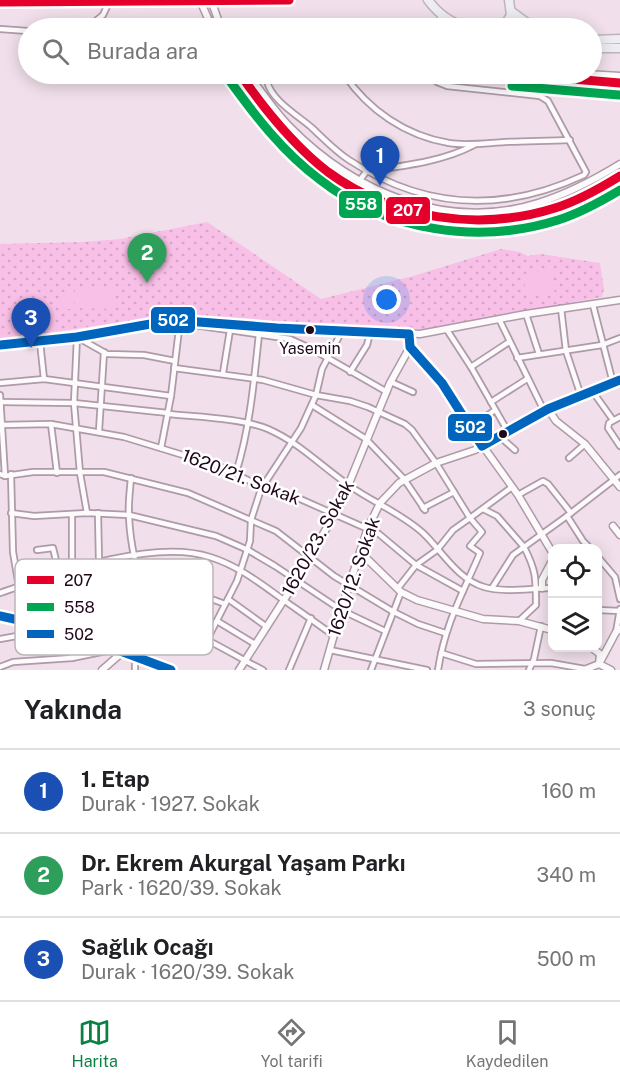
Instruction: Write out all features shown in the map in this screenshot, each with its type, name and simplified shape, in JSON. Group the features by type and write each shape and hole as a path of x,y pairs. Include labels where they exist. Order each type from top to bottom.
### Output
{"highway":[{"path":"428,0 446,18"},
{"path":"509,0 512,12 520,18"},
{"path":"509,18 512,12"},
{"path":"602,40 620,39"},
{"path":"602,48 620,48"}],"street":[{"path":"99,18 110,0"},
{"path":"200,0 208,18"},
{"path":"210,0 217,18"},
{"path":"439,13 441,18"},
{"path":"0,30 18,31"},
{"path":"602,75 620,76"},
{"path":"602,81 620,83"},
{"path":"247,84 265,110 324,169 344,183 379,201 414,214 468,221 510,219 564,204 589,194 620,176"},
{"path":"255,84 271,106 330,162 378,192 418,206 489,213 519,208 554,198 590,182 620,164"},
{"path":"268,84 284,104 347,159 367,171 420,193 478,201 524,197 560,186 586,171 548,101 540,96 442,84"},
{"path":"352,84 375,109 402,128 435,140 452,144 476,144 570,140"},
{"path":"359,181 367,171 443,157 476,144"},
{"path":"0,345 40,342 180,322 409,334 447,330 526,314 620,300"},
{"path":"593,305 613,384"},
{"path":"561,308 566,351 581,396"},
{"path":"526,314 539,354"},
{"path":"499,319 527,379 546,410 585,444 620,487"},
{"path":"180,322 290,339 387,392"},
{"path":"161,448 171,396 180,322"},
{"path":"224,373 230,330"},
{"path":"447,330 507,430"},
{"path":"213,629 248,550 250,520 261,489 301,428 316,395 322,369 342,331"},
{"path":"350,372 366,345 370,333"},
{"path":"236,473 248,423 259,334"},
{"path":"409,334 410,347 442,383 482,446 518,495 548,545"},
{"path":"77,337 104,352 144,355 175,361"},
{"path":"77,337 74,403 80,473 87,513"},
{"path":"517,358 602,345 620,338"},
{"path":"40,342 44,379"},
{"path":"471,368 509,342"},
{"name":"1620/23. Sokak","path":"240,670 296,580 349,486 378,411 410,347"},
{"path":"99,431 104,352"},
{"path":"174,368 254,378 316,395 350,401 378,411 412,430 436,463 470,518 482,532 470,546 480,553 453,610 445,633 438,670"},
{"path":"0,382 44,379 171,396"},
{"path":"491,402 527,379"},
{"name":"1620/12. Sokak","path":"324,670 340,610 368,528 380,503 404,479 436,463 468,453 546,410 620,380"},
{"path":"391,382 413,392"},
{"path":"593,392 613,420"},
{"path":"0,395 2,475 52,471 57,473 104,472 188,493 276,531 309,558 392,611 418,624 445,633"},
{"path":"1,402 101,405 248,423 266,428 292,441 349,486 403,517 469,579 492,588 523,590 548,588"},
{"path":"312,405 366,439 404,479 424,509 454,492"},
{"path":"470,428 495,410"},
{"path":"620,417 609,423 608,428 620,446"},
{"path":"51,424 57,473"},
{"name":"1620/21. Sokak","path":"1,425 51,424 99,431 213,464 236,473 260,486 261,489 298,498 368,528 379,534 416,565 463,591"},
{"path":"498,435 515,450"},
{"path":"569,458 585,444"},
{"path":"11,474 15,563"},
{"path":"492,588 513,555 620,475"},
{"path":"131,478 129,515 135,559"},
{"path":"518,495 543,481 548,484 587,544"},
{"path":"371,670 399,590 416,565 436,550 453,530 512,487"},
{"path":"483,509 497,516 524,547 533,564 539,588"},
{"path":"11,513 34,516 87,513 129,515 216,536 248,550 340,610 385,631"},
{"path":"98,513 99,559"},
{"path":"72,514 72,559"},
{"path":"613,525 620,536"},
{"path":"37,550 53,548 56,559"},
{"path":"116,559 172,552 210,556 259,580 334,636"},
{"path":"360,552 399,590 417,600 483,619 519,621 548,629"},
{"path":"602,562 615,577 620,599"},
{"path":"519,621 536,605 539,588 548,569"},
{"path":"0,593 15,587"},
{"path":"228,598 267,627"},
{"path":"213,600 225,604"},
{"path":"602,610 620,610 618,631 605,668"},
{"path":"0,616 15,619"},
{"path":"289,670 311,618"},
{"path":"217,621 255,644"},
{"path":"529,670 541,626"},
{"path":"0,639 15,636"},
{"path":"213,643 263,670"},
{"path":"330,650 426,670"},
{"path":"597,652 605,668"},
{"path":"441,653 476,664 551,663 585,670 605,668"},
{"path":"0,667 13,662 87,655"},
{"path":"102,670 118,655"},
{"path":"135,670 135,655 171,670"}],"shaded area":[{"path":"207,222 321,299 413,276 501,249 520,252 528,256 541,254 600,263 604,289 602,297 425,329 406,330 263,322 189,315 163,316 0,340 0,244 120,239"},
{"path":"551,270 555,293 527,298 523,274"},
{"path":"75,287 116,288 115,309 74,308"},
{"path":"59,292 71,292 71,309 59,309"},
{"path":"21,305 36,305 36,329 21,328"},
{"path":"39,305 54,305 54,329 39,328"}],"tunnel":[{"path":"0,2 289,0"}],"transit line":[{"name":"207","path":"0,2 289,0"},
{"name":"207","path":"602,81 620,83"},
{"name":"558","path":"232,84 271,133 306,169 345,197 373,211 403,221 465,232 528,228 574,214 620,190"},
{"name":"207","path":"247,84 280,126 315,162 353,188 380,201 408,210 437,217 467,220 526,215 572,202 620,176"},
{"name":"558","path":"512,86 619,95"},
{"name":"502","path":"0,345 77,337 173,320 277,328 409,334 410,347 442,383 482,446 548,409 620,380"},
{"name":"502","path":"0,616 15,619"},
{"name":"502","path":"131,655 171,670"}],"place":[{"name":"1. Etap","path":"380,186"},
{"name":"Dr. Ekrem Akurgal Yaşam Parkı","path":"147,283"},
{"name":"Yasemin","path":"310,330"},
{"name":"Sağlık Ocağı","path":"31,348"}]}
